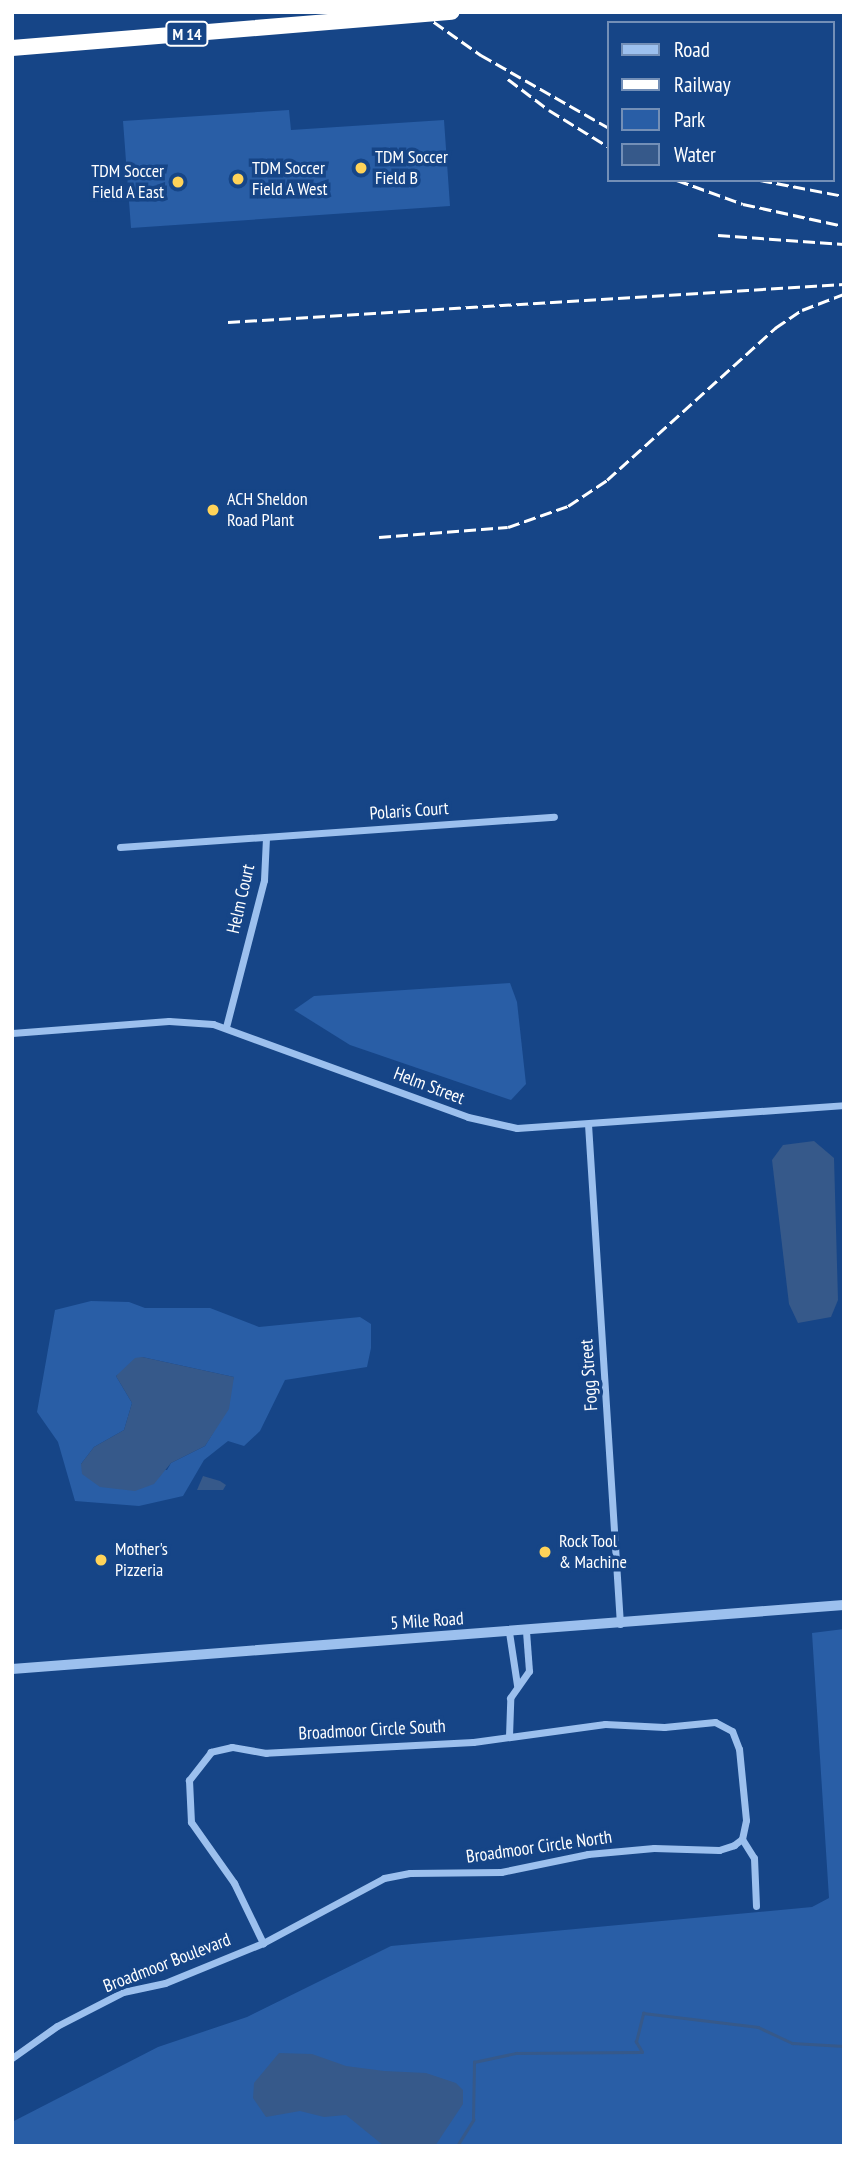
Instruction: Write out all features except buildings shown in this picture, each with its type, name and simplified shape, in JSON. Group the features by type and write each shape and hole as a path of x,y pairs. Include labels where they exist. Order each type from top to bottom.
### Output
{"highway":[{"name":"M 14","path":"12,48 452,12"}],"street":[{"name":"Polaris Court","path":"266,837 554,817"},
{"name":"Helm Court","path":"120,847 266,837 264,880 226,1027"},
{"name":"Helm Street","path":"12,1033 169,1021 226,1027 484,1122 530,1129 844,1105"},
{"name":"Fogg Street","path":"588,1124 621,1624"},
{"name":"5 Mile Road","path":"12,1668 621,1624 844,1605"},
{"path":"509,1736 507,1707 517,1685 529,1671 526,1631"},
{"path":"509,1632 517,1685"},
{"name":"Broadmoor Circle South","path":"263,1942 234,1883 191,1822 189,1780 211,1752 232,1747 266,1753 509,1736 592,1725 715,1722 732,1731 739,1749 746,1820 742,1839"},
{"path":"742,1839 754,1858 756,1906"},
{"name":"Broadmoor Circle North","path":"263,1942 393,1875 501,1872 588,1854 654,1848 719,1850 742,1839"},
{"name":"Broadmoor Boulevard","path":"12,2058 57,2026 122,1993 165,1983 263,1942"}],"green space":[{"path":"289,110 291,130 444,120 450,206 131,228 123,121"},
{"path":"510,983 517,1002 526,1084 511,1100 350,1045 294,1010 314,996"},
{"path":"91,1301 129,1302 145,1308 210,1308 259,1327 360,1317 371,1324 371,1348 367,1367 285,1380 260,1431 244,1446 228,1441 204,1460 183,1496 139,1506 75,1501 58,1442 37,1412 55,1310","holes":["142,1357 234,1377 213,1433 205,1446 171,1463 167,1470 81,1464 94,1447 124,1430 132,1403 116,1376"]},
{"path":"844,1629 844,2146 12,2146 12,2122 158,2047 247,2017 391,1946 812,1907 829,1898 812,1633"}],"water":[{"path":"814,1141 834,1158 838,1300 831,1317 798,1323 789,1304 772,1160 783,1145"},
{"path":"142,1357 234,1377 229,1409 205,1446 171,1463 154,1484 135,1491 100,1487 82,1474 81,1464 94,1447 124,1430 132,1403 116,1376 135,1358"},
{"path":"203,1476 226,1485 223,1490 197,1490"},
{"path":"279,2053 312,2054 346,2066 426,2073 456,2083 463,2090 463,2104 435,2146 384,2146 346,2115 324,2117 300,2111 266,2117 253,2098 254,2083"}],"waterway":[{"path":"457,2146 473,2120 474,2062 516,2053 642,2052 636,2042 643,2013 758,2027 792,2043 844,2046"}],"railway":[{"path":"420,12 481,55 608,127"},
{"path":"508,79 549,110 608,146"},
{"path":"682,182 743,204 844,226"},
{"path":"770,182 844,196"},
{"path":"718,235 844,244"},
{"path":"228,322 844,284"},
{"path":"379,537 508,527 568,506 607,480 775,328 802,310 844,294"}],"place":[{"name":"TDM Soccer Field B","path":"361,168"},
{"name":"TDM Soccer Field A West","path":"238,179"},
{"name":"TDM Soccer Field A East","path":"178,182"},
{"name":"ACH Sheldon Road Plant","path":"213,510"},
{"name":"Rock Tool & Machine","path":"545,1552"},
{"name":"Mother's Pizzeria","path":"101,1560"}]}
